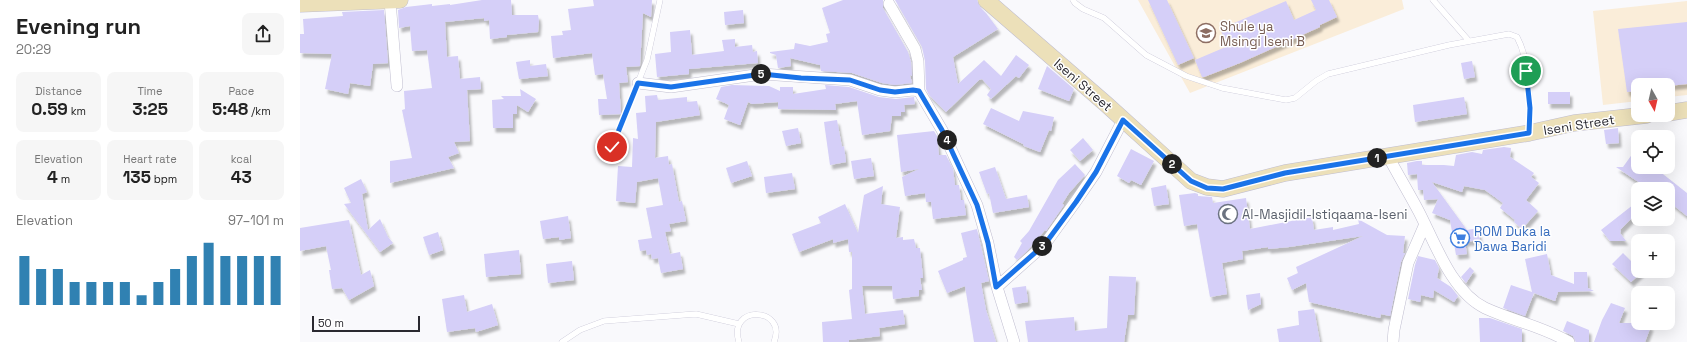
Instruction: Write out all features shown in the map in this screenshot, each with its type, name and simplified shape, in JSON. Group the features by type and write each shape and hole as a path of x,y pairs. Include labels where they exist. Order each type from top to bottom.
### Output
{"street":[{"path":"300,4 338,1 395,0 397,86"},
{"name":"Iseni Street","path":"986,0 1191,181 1207,188 1223,189 1285,173 1529,133 1574,123 1631,117"},
{"path":"889,4 915,49 918,61 919,91 942,130 977,205 988,243 996,287 1014,342"},
{"path":"638,83 671,87 762,74 801,78 850,80 880,90 895,92 913,90 919,91"},
{"path":"1675,112 1687,110"},
{"path":"996,287 1045,244 1096,172 1123,120"},
{"path":"1388,156 1451,275 1463,291 1484,307 1550,331 1569,342"},
{"path":"1393,342 1394,330 1408,263 1425,224"}],"lane":[{"path":"612,147 647,60 660,0"},
{"path":"1074,0 1075,3 1082,9 1104,18 1146,55 1186,76 1222,88 1286,100 1295,98 1316,81 1328,74 1469,41 1509,34 1517,37 1522,47 1530,108 1529,133"},
{"path":"1433,0 1469,41"},
{"path":"562,342 580,330 604,321 696,314 739,324"},
{"path":"739,342 737,330 739,324 748,316 754,314 766,316 771,320 776,331 774,342"}],"shaded area":[{"path":"1138,0 1402,0 1404,9 1190,93"},
{"path":"1687,1 1687,95 1675,96 1675,78 1631,78 1631,102 1603,105 1593,11"}],"building":[{"path":"482,0 511,0 512,15 538,15 538,32 507,35 507,37 490,39 489,20 484,21 484,18 445,22 447,57 458,56 460,79 480,77 481,89 467,90 470,141 454,142 459,153 448,157 454,168 390,183 390,161 412,158 402,110 405,109 404,91 432,88 427,50 412,51 410,26 399,28 398,10 406,7 432,4 432,6 450,5"},
{"path":"593,0 652,0 651,17 643,13 640,66 626,67 628,82 619,83 621,114 599,115 598,99 607,99 603,74 595,75 592,53 553,58 551,36 563,35 562,31 571,30 568,9 594,6"},
{"path":"843,0 883,0 883,8 908,52 911,62 912,76 910,75 912,83 895,85 882,83 852,73 821,71 820,65 790,58 791,66 778,68 776,55 770,52 794,49 795,43 810,46 828,42 826,34 830,33 822,8"},
{"path":"895,0 977,0 980,7 998,29 953,57 958,84 984,60 1001,76 1016,55 1029,65 1019,78 1016,76 991,99 987,95 991,89 982,79 979,80 946,112 929,95 926,89 925,61 922,47"},
{"path":"1148,0 1167,0 1194,58 1178,65"},
{"path":"1311,0 1329,0 1337,17 1320,25 1320,27 1240,63 1202,77 1195,60 1228,46 1220,29 1286,1 1294,20 1316,10"},
{"path":"384,10 388,63 373,64 370,86 350,83 348,94 325,89 332,54 300,53 300,34 304,34 303,19 343,16 342,12"},
{"path":"743,10 744,23 725,25 724,12"},
{"path":"1687,22 1687,84 1675,85 1675,78 1631,78 1631,92 1627,92 1618,29"},
{"path":"690,30 692,55 724,51 722,40 735,39 735,47 752,45 753,52 757,51 758,63 689,69 689,74 657,77 655,54 671,52 670,32"},
{"path":"530,60 530,66 546,64 548,76 519,79 516,62"},
{"path":"1472,61 1475,77 1464,79 1461,63"},
{"path":"1047,66 1074,89 1069,101 1038,89"},
{"path":"732,85 769,86 780,91 780,87 793,87 793,94 826,89 825,85 849,87 879,97 896,99 914,97 915,104 904,105 905,112 901,112 901,116 892,116 890,131 862,135 857,101 835,104 836,110 778,109 778,102 752,104 748,102 740,125 724,119 729,105 716,99 721,87"},
{"path":"520,89 536,99 528,112 517,105 517,114 513,114 513,128 493,128 492,100 504,99 501,96 521,96"},
{"path":"1548,92 1570,92 1570,104 1548,104"},
{"path":"657,95 658,100 687,97 687,102 697,101 700,115 656,122 655,158 668,156 669,165 672,164 679,202 682,201 686,221 669,224 671,231 665,232 670,254 680,252 683,269 661,273 658,258 652,259 651,254 647,255 646,250 640,251 638,240 652,238 646,208 663,205 658,178 637,182 635,203 616,201 618,166 632,167 633,138 638,139 636,113 646,112 645,96"},
{"path":"1464,97 1467,114 1415,122 1413,105"},
{"path":"991,108 1019,121 1023,111 1054,117 1051,131 1049,130 1040,152 1024,146 1023,144 983,124"},
{"path":"837,120 842,147 844,146 846,162 830,165 824,122"},
{"path":"798,128 801,143 786,146 782,131"},
{"path":"1618,128 1619,143 1606,144 1604,130"},
{"path":"934,131 937,136 939,155 946,155 953,169 955,185 959,185 961,200 964,200 966,215 933,219 931,202 926,202 925,193 905,196 902,177 919,169 901,172 897,135"},
{"path":"1083,138 1093,150 1080,161 1070,150"},
{"path":"1504,147 1511,148 1510,157 1534,173 1531,177 1539,183 1526,200 1538,211 1522,229 1514,222 1515,220 1500,208 1503,203 1485,190 1464,186 1462,192 1432,182 1467,230 1478,228 1480,240 1465,242 1467,254 1456,255 1450,220 1432,213 1438,199 1424,200 1423,190 1418,190 1417,174 1408,175 1407,163 1422,161 1422,165 1454,166 1456,155 1472,152 1482,154 1483,150"},
{"path":"1131,149 1154,161 1141,185 1131,180 1129,183 1117,176"},
{"path":"1631,156 1631,174 1663,174 1673,182 1638,182 1616,167 1623,167"},
{"path":"871,158 874,176 854,179 851,161"},
{"path":"747,161 752,176 731,183 726,168"},
{"path":"1075,164 1085,175 1069,193 1062,204 1064,205 1046,231 1045,230 1017,260 1014,257 1022,243 1020,241 1029,231 1058,180"},
{"path":"995,167 1006,199 1027,195 1029,207 993,213 989,193 987,194 979,172"},
{"path":"792,173 795,189 766,193 764,177"},
{"path":"361,179 367,192 362,194 368,230 380,219 388,237 393,243 380,252 344,204 351,203 344,188"},
{"path":"1675,184 1687,193 1687,216 1675,207"},
{"path":"1166,185 1169,204 1154,206 1151,188"},
{"path":"883,186 881,204 900,207 896,238 903,237 903,240 914,239 916,248 920,248 923,278 920,278 922,290 919,290 919,296 893,299 892,286 862,286 865,314 903,310 905,324 879,328 880,336 849,340 849,342 823,342 822,322 852,319 849,290 852,289 852,252 849,252 848,239 833,243 833,239 799,252 792,234 821,223 818,217 845,204 858,233 864,195"},
{"path":"1198,194 1198,196 1212,197 1213,203 1246,198 1250,229 1312,217 1314,230 1333,227 1333,230 1359,224 1358,219 1387,235 1405,236 1403,253 1405,253 1401,262 1390,316 1381,314 1380,318 1309,302 1306,283 1292,290 1287,278 1298,273 1296,267 1363,236 1289,247 1268,249 1268,247 1242,251 1243,259 1222,263 1227,294 1210,297 1197,224 1184,226 1179,195"},
{"path":"1631,206 1631,219 1620,230 1620,233 1626,241 1610,241 1601,230"},
{"path":"568,216 571,238 559,240 559,237 543,239 540,221"},
{"path":"349,220 361,275 370,270 374,286 349,300 342,288 332,289 329,270 331,270 326,246 300,251 300,228"},
{"path":"977,229 989,281 981,283 986,310 996,342 974,342 965,286 947,293 938,271 967,257 961,233"},
{"path":"438,232 443,250 429,255 423,237"},
{"path":"519,250 521,274 486,277 484,254"},
{"path":"1623,253 1631,261 1631,278 1635,278 1631,282 1612,264"},
{"path":"1547,254 1551,275 1574,284 1574,272 1587,272 1588,288 1594,291 1558,292 1555,301 1534,293 1525,316 1503,308 1511,285 1532,292 1525,259"},
{"path":"1418,256 1435,260 1439,268 1437,278 1451,287 1458,296 1454,302 1434,290 1433,298 1421,295 1420,302 1408,299"},
{"path":"572,261 574,280 548,283 546,264"},
{"path":"1470,267 1474,271 1466,283 1461,277"},
{"path":"1109,276 1136,277 1134,315 1128,315 1124,342 1028,342 1025,321 1074,317 1075,331 1107,328"},
{"path":"1026,286 1028,302 1015,304 1012,288"},
{"path":"1260,293 1261,304 1248,310 1246,295"},
{"path":"464,295 467,312 492,304 498,325 476,332 475,328 447,332 442,299"},
{"path":"1611,303 1625,308 1619,323 1631,323 1631,330 1650,330 1645,342 1594,342 1602,320"},
{"path":"1314,309 1320,342 1279,342 1277,329 1299,325 1298,311"},
{"path":"1479,318 1490,318 1522,329 1522,342 1480,342"},
{"path":"1567,321 1589,330 1589,342 1576,342 1573,336 1563,331"}],"place":[{"name":"Shule ya Msingi Iseni B","path":"1206,33"},
{"name":"Al-Masjidil-Istiqaama-Iseni","path":"1228,214"},
{"name":"ROM Duka la Dawa Baridi","path":"1460,238"}],"route":[{"path":"612,147 638,83 671,87 762,74 801,78 850,80 880,90 895,92 913,90 919,91 942,130 977,205 988,243 996,287 1045,244 1096,172 1123,120 1191,181 1207,188 1223,189 1285,173 1529,133 1530,108 1526,71"}]}
